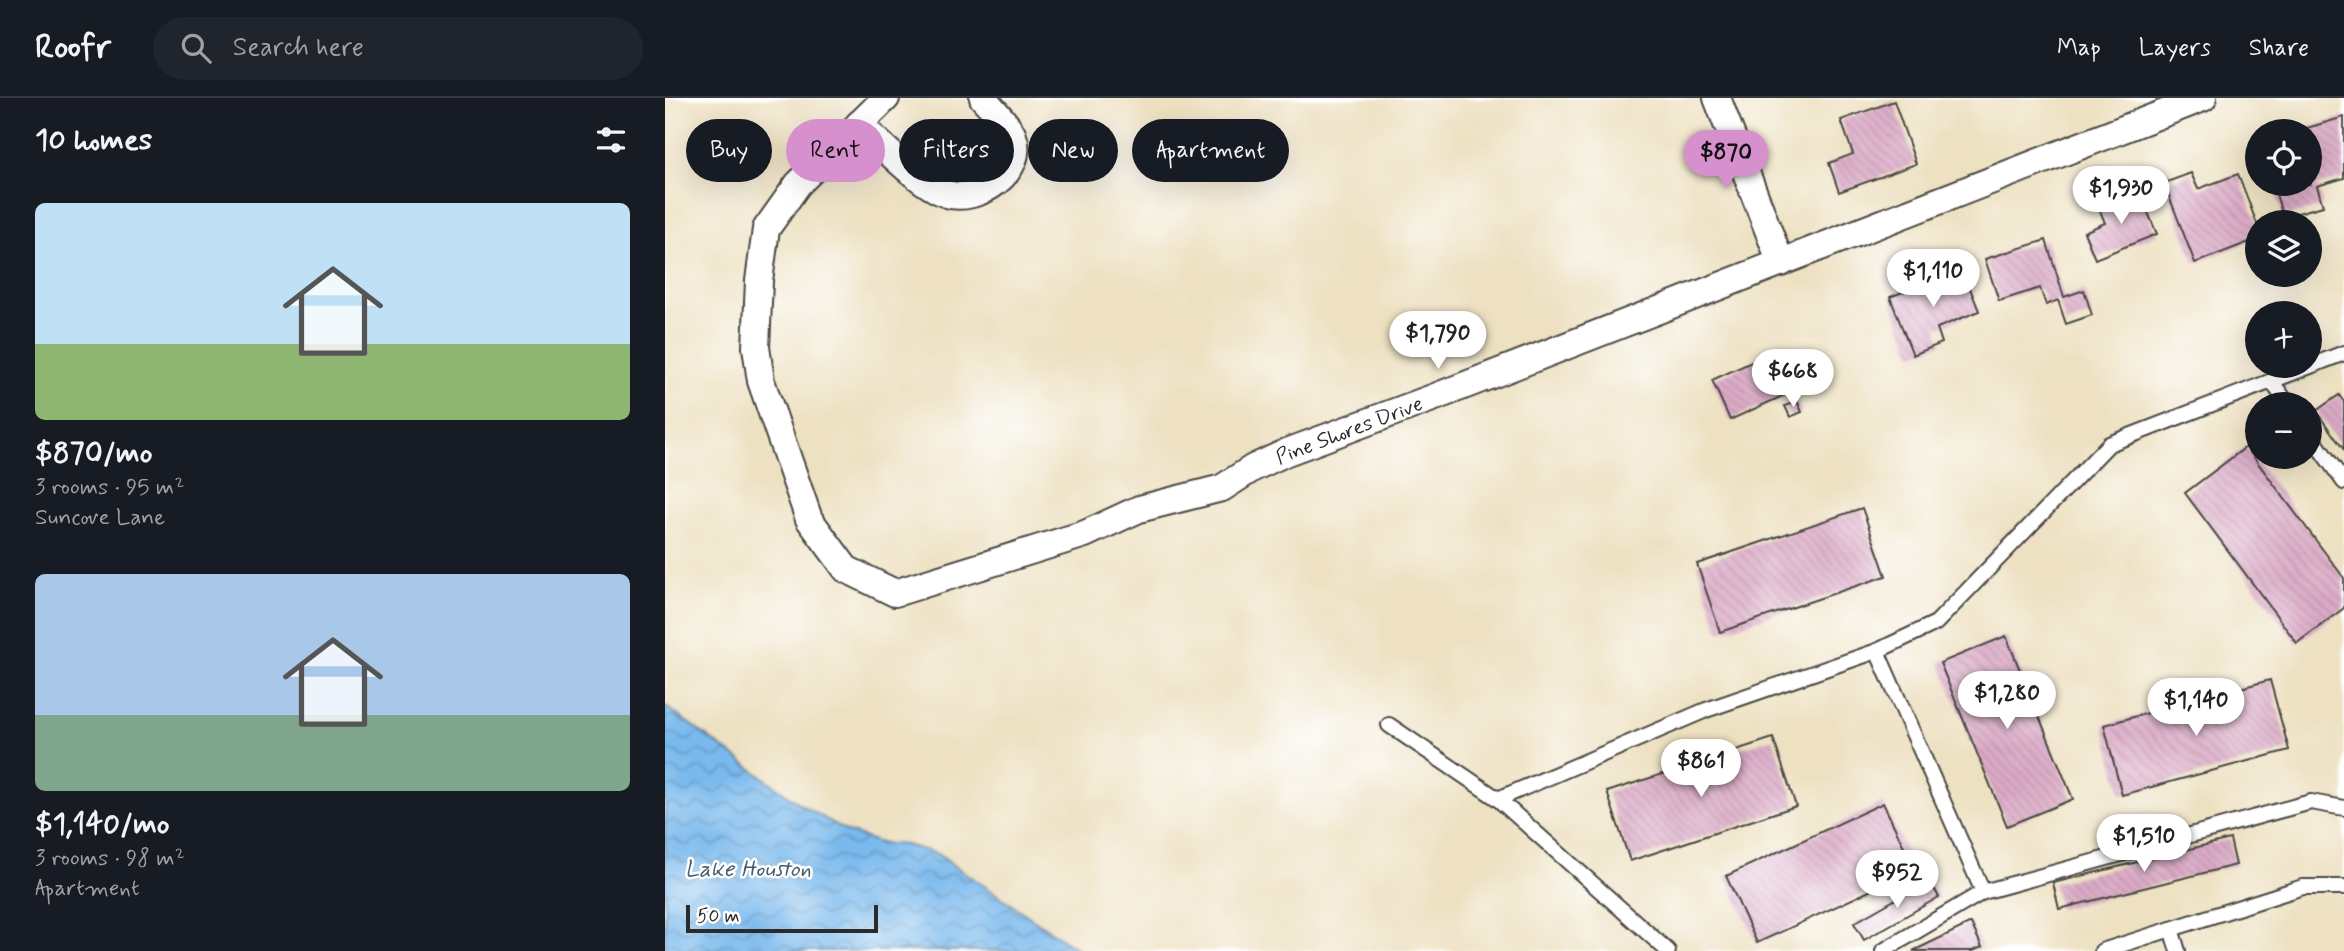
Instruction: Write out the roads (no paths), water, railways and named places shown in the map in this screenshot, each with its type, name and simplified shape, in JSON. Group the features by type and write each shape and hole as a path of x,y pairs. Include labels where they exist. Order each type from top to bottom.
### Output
{"street":[{"name":"Pine Shores Drive","path":"864,119 886,98"},
{"path":"885,147 923,181 947,194 971,196 1003,177 1015,160 1013,135 983,98"},
{"path":"1717,98 1781,263"},
{"name":"Pine Shores Drive","path":"800,182 766,229 759,281 756,347 761,381 809,519 846,569 895,593 1085,534 1139,509 1222,488 1253,468 1287,452 2203,98"}],"lane":[{"path":"1498,799 1706,710 1877,651 1936,623 2109,444 2344,353"},
{"path":"2272,382 2279,392"},
{"path":"2322,452 2344,482"},
{"path":"1877,651 1983,892"},
{"path":"1389,725 1498,799 1668,951"},
{"path":"1883,951 1983,892 2311,802 2344,808"},
{"path":"2102,951 2303,887 2344,887"},
{"path":"2171,929 2178,951"}],"water":[{"name":"Lake Houston","path":"665,706 800,804 848,832 880,843 906,845 937,854 1080,951 665,951"}]}
